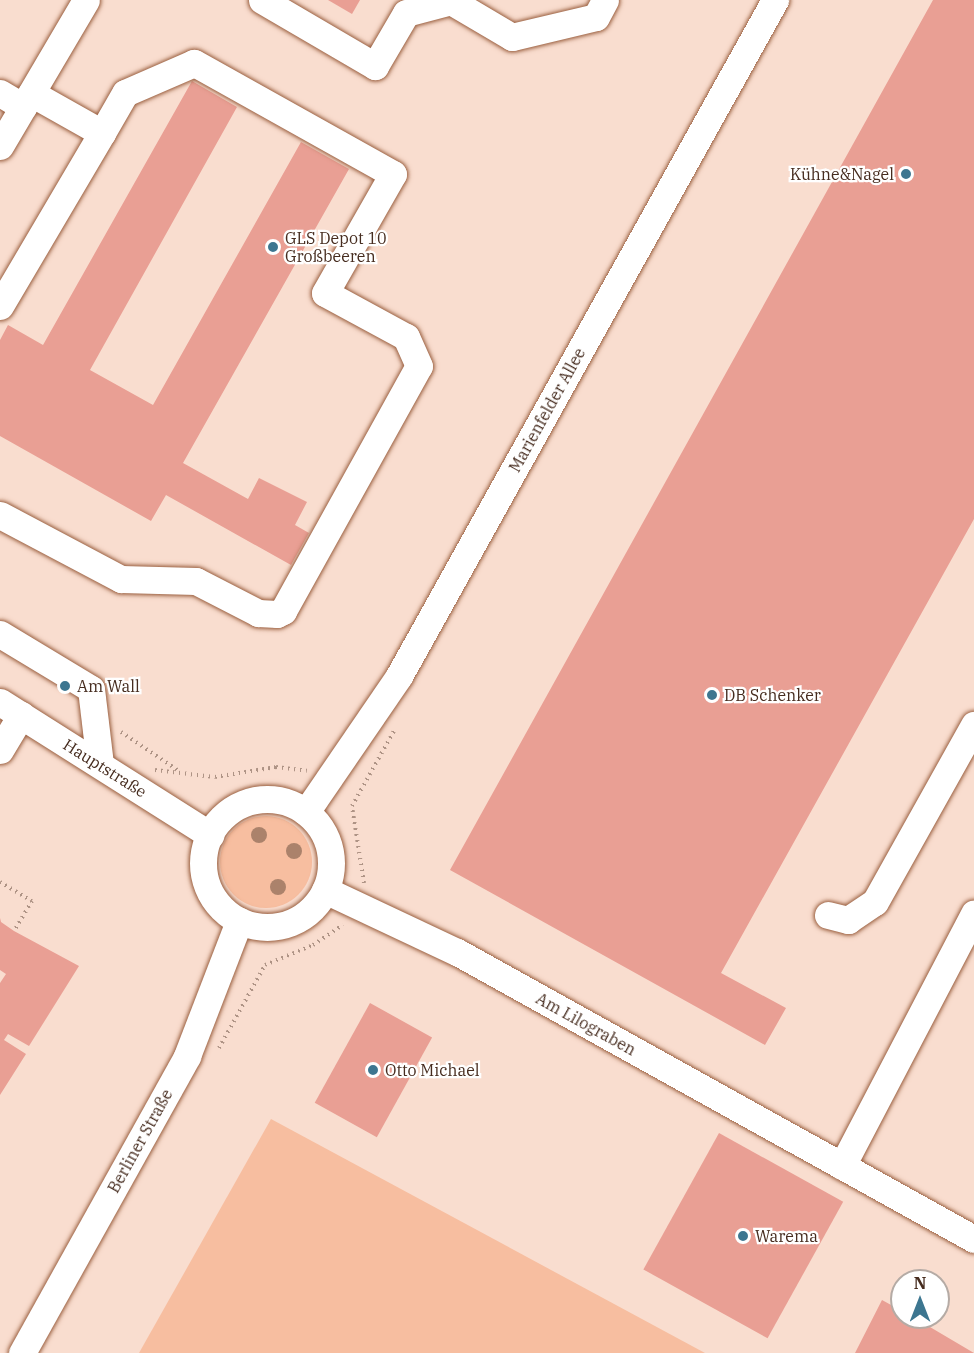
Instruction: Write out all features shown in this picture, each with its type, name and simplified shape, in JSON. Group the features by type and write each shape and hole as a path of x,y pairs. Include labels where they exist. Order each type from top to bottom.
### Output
{"street":[{"path":"0,146 86,0"},
{"path":"262,0 375,66 406,13 451,1 512,37 596,17 605,0"},
{"name":"Marienfelder Allee","path":"306,812 399,676 775,0"},
{"path":"0,306 125,93 194,63 393,174 325,293 406,337 419,366 283,611 277,614 258,613 196,581 121,579 0,516"},
{"path":"0,93 27,100 102,133"},
{"path":"0,634 91,689 100,764"},
{"path":"0,750 11,708"},
{"name":"Hauptstraße","path":"11,708 210,835"},
{"path":"828,915 848,920 875,902 974,726"},
{"path":"253,801 290,803 306,812 321,828 330,848 331,869 326,890 310,910 289,923 255,926 239,921 210,893 204,854 210,835 221,819 253,801"},
{"name":"Am Lilograben","path":"326,890 457,952 974,1239"},
{"path":"842,1166 974,913"},
{"name":"Berliner Straße","path":"22,1353 187,1056 239,921"}],"path":[{"path":"163,771 180,771 215,777 247,769 302,768 326,782 352,806"},
{"path":"0,882 32,901 14,931"}],"shaded area":[{"path":"266,816 284,819 299,829 309,844 312,862 309,880 299,895 284,905 266,908 248,905 233,895 223,880 220,862 223,844 233,829 248,819"},
{"path":"271,1119 705,1353 139,1353"}],"building":[{"path":"328,0 360,0 352,14"},
{"name":"DB Schenker","path":"933,0 974,0 974,519 721,973 786,1008 765,1045 450,870"},
{"name":"GLS Depot 10 Großbeeren","path":"192,81 237,107 90,370 153,405 301,142 349,169 183,463 248,499 259,478 307,502 295,525 309,533 291,565 166,495 151,521 0,436 0,340 8,325 43,345"},
{"path":"0,918 1,922 14,931 79,966 29,1046 8,1034 4,1040 26,1054 0,1095 0,983 6,974 0,970"},
{"name":"Otto Michael","path":"370,1003 432,1037 377,1137 315,1103"},
{"name":"Warema","path":"719,1133 843,1202 768,1338 643,1269"},
{"path":"882,1300 890,1304 890,1329 933,1329 974,1353 855,1353"}],"place":[{"name":"Kühne&Nagel","path":"906,174"},
{"name":"GLS Depot 10 Großbeeren","path":"273,247"},
{"name":"Am Wall","path":"65,686"},
{"name":"DB Schenker","path":"712,695"},
{"name":"Otto Michael","path":"373,1070"},
{"name":"Warema","path":"743,1236"}]}
